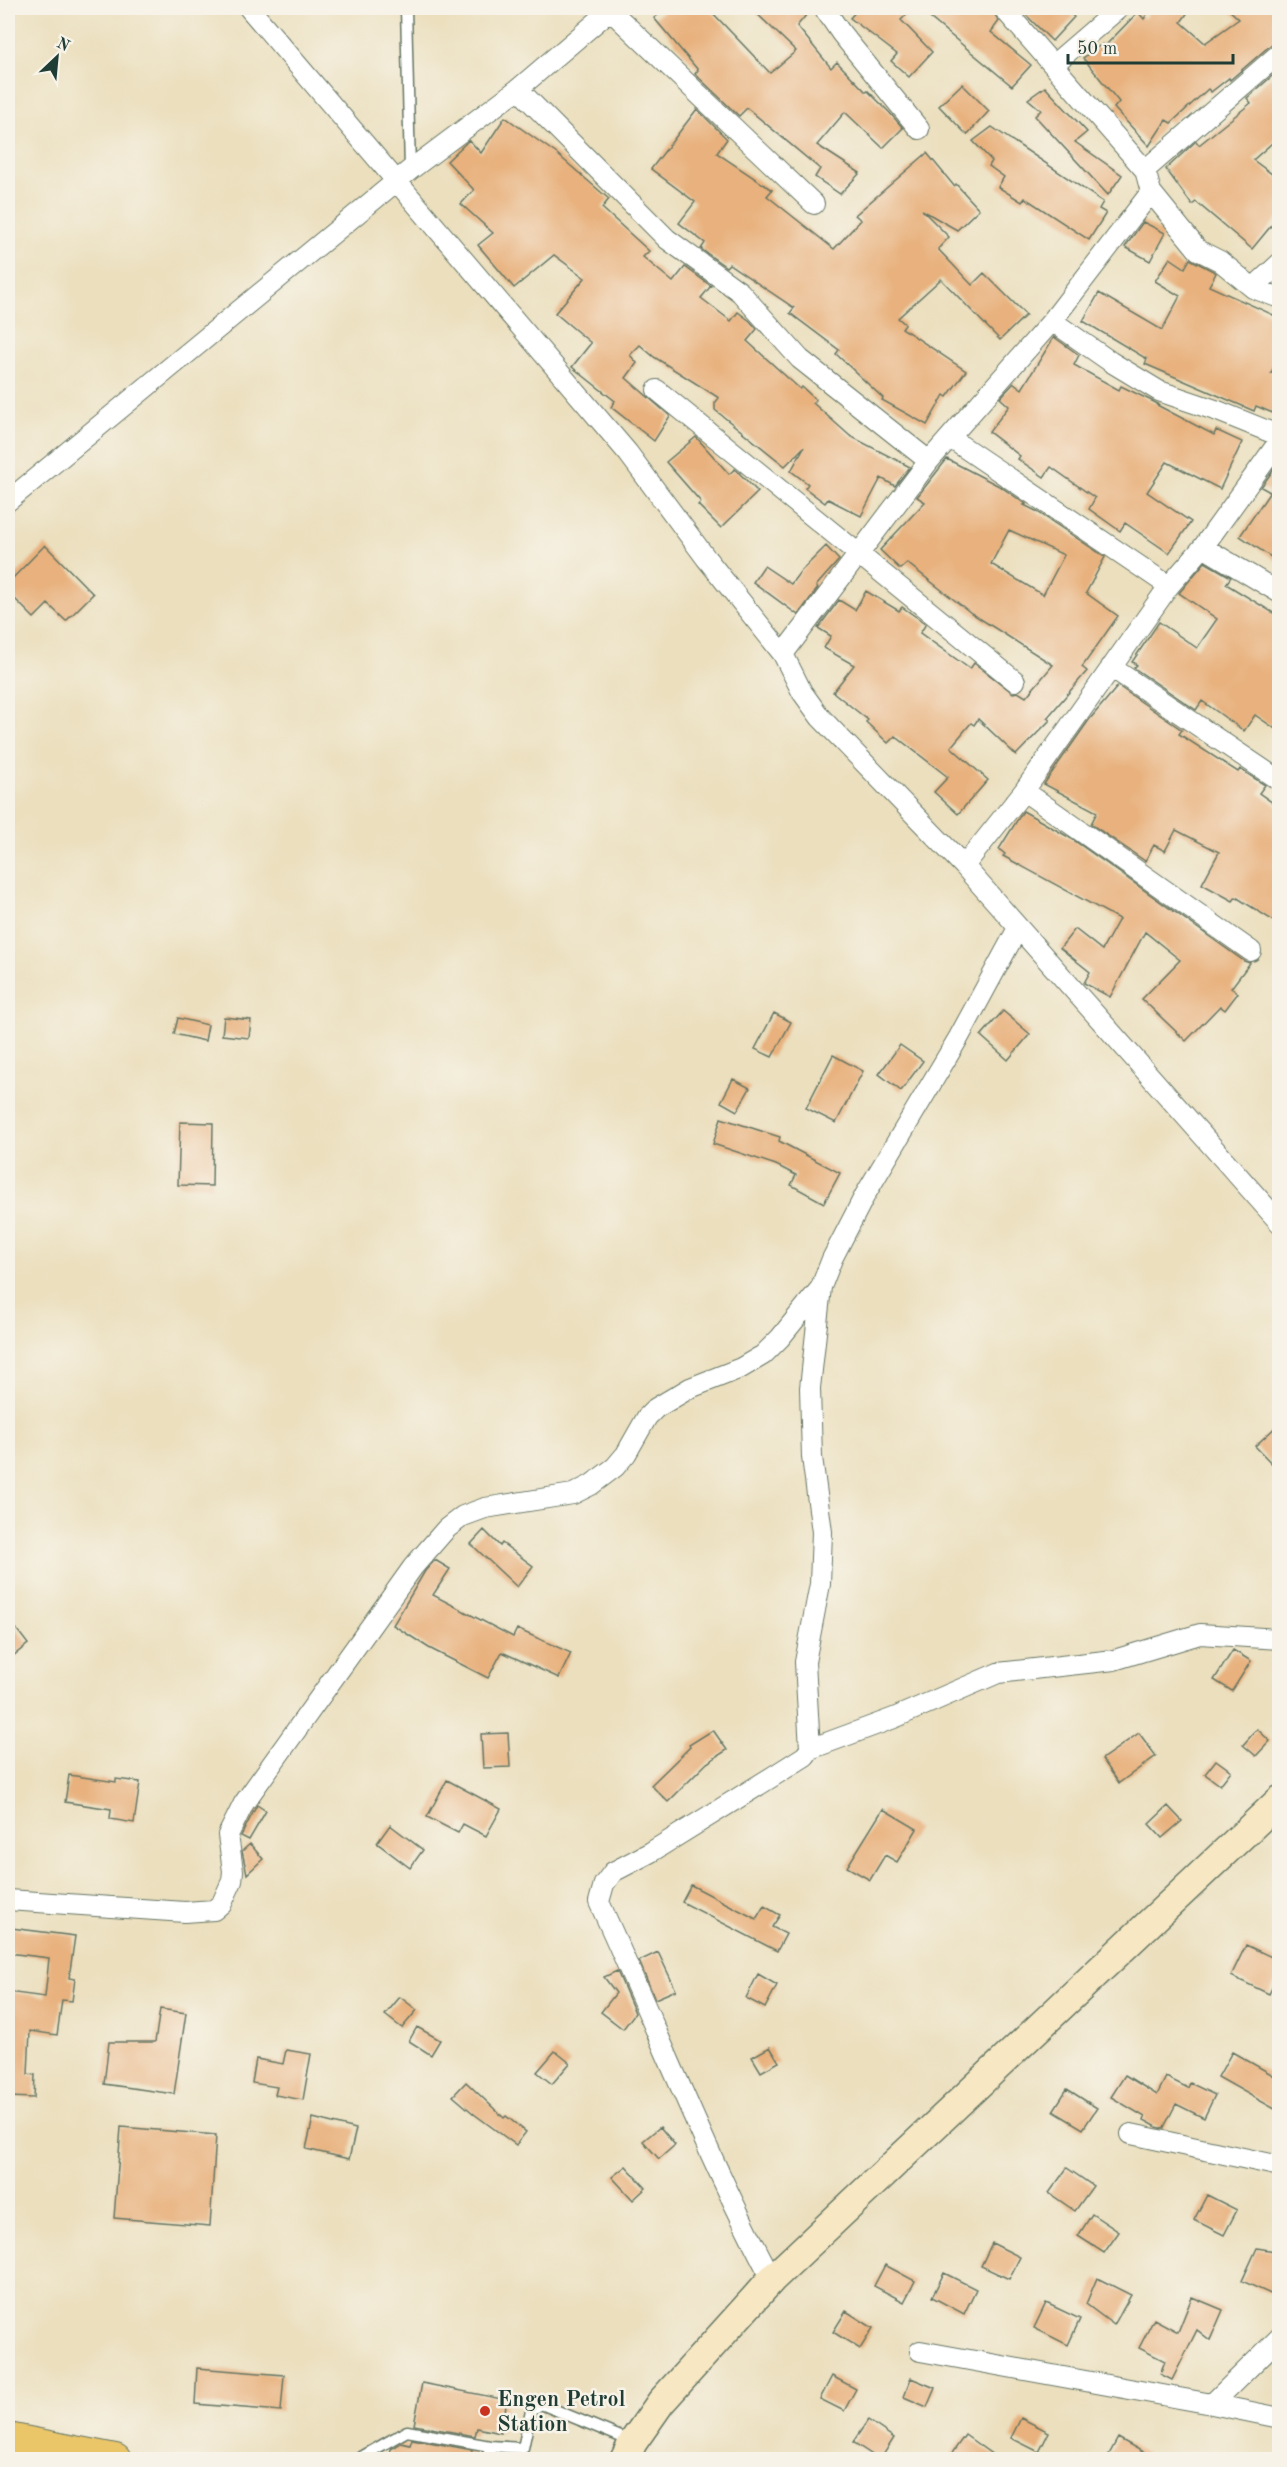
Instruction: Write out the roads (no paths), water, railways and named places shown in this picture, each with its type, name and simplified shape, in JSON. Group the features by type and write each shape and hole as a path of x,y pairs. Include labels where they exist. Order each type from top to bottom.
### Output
{"main road":[{"path":"8,2439 115,2460"}],"street":[{"path":"249,8 404,176 628,453 706,558 783,654 802,692 820,717 964,866 1280,1223"},
{"path":"824,8 841,33 919,129"},
{"path":"1003,8 1145,170 1151,192 1198,250 1220,261 1253,288 1280,298"},
{"path":"1054,64 1119,8"},
{"path":"8,501 404,176 518,89 611,9 814,204"},
{"path":"1145,170 1280,53"},
{"path":"518,89 667,238 740,292 800,359 929,461"},
{"path":"783,654 929,461 1052,321 1151,192"},
{"path":"1253,288 1280,262"},
{"path":"964,866 1024,791 1169,586 1203,547 1280,438 1159,391 1111,362 1052,321"},
{"path":"657,390 857,555 1015,681"},
{"path":"950,438 1169,586"},
{"path":"1203,547 1280,593"},
{"path":"1111,668 1280,781"},
{"path":"1024,791 1251,951"},
{"path":"8,1900 185,1912 214,1910 222,1903 232,1881 233,1871 228,1835 244,1803 412,1567 446,1529 463,1516 485,1508 573,1494 591,1485 615,1467 626,1454 647,1417 656,1408 690,1388 741,1368 763,1355 780,1338 821,1287 843,1236 959,1037 1018,928"},
{"path":"810,1749 805,1662 820,1584 822,1532 812,1457 810,1388 821,1287"},
{"path":"772,2278 754,2245 689,2106 599,1902 604,1884 612,1872 651,1852 765,1781 805,1755 810,1749 894,1718 998,1673 1114,1660 1200,1634 1280,1640"},
{"path":"629,2451 661,2402 772,2278 1280,1800"},
{"path":"1131,2134 1280,2166"},
{"path":"1212,2404 1280,2337"},
{"path":"920,2351 1280,2418"}],"lane":[{"path":"404,176 406,8"},
{"path":"356,2460 407,2431 490,2446 523,2448 531,2411 541,2404 629,2451"},
{"path":"488,2460 490,2446"}],"place":[{"name":"Engen Petrol Station","path":"485,2411"}]}
